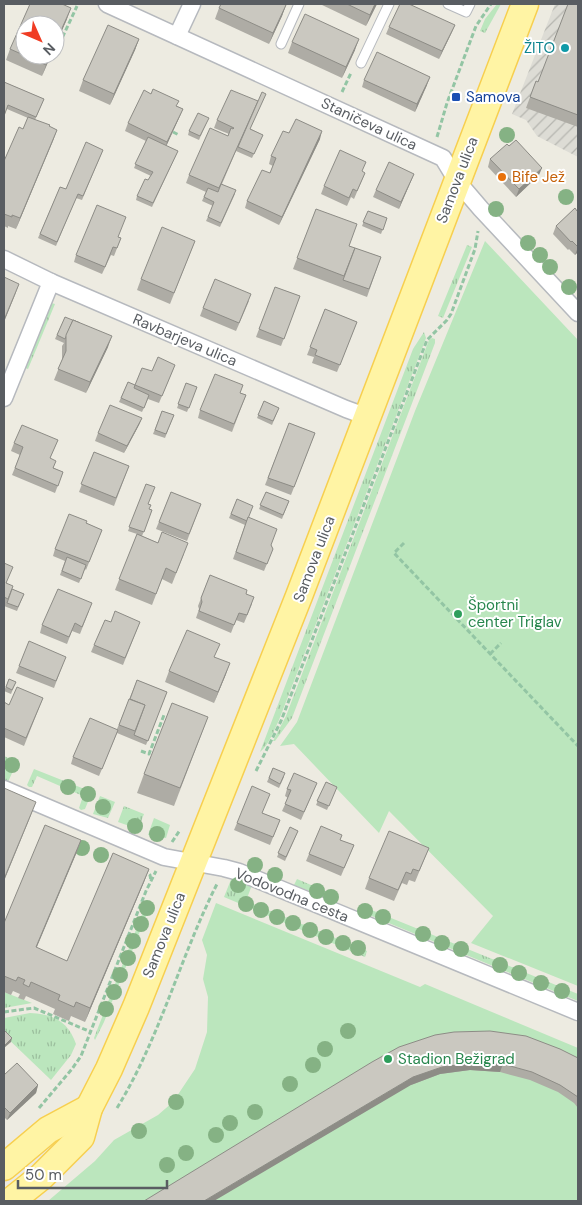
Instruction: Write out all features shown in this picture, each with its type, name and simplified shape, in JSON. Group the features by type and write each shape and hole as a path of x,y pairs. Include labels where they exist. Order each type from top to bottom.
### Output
{"main road":[{"name":"Samova ulica","path":"11,1201 41,1177 81,1137 88,1108 109,1069 136,1008 170,918 194,863 300,596 525,4"},
{"path":"4,1167 48,1130 88,1108"}],"street":[{"name":"Staničeva ulica","path":"107,4 443,158 457,181 481,209 578,313"},
{"path":"177,36 192,4"},
{"name":"Ravbarjeva ulica","path":"4,259 51,282 368,417"},
{"path":"4,398 51,282"},
{"name":"Vodovodna cesta","path":"4,788 147,851 164,857 239,872 578,1012"}],"lane":[{"path":"281,44 300,4"},
{"path":"361,63 389,4"},
{"path":"448,4 466,12 470,4"}],"path":[{"name":"Samova ulica","path":"434,154 437,135 450,95 476,26 488,5"},
{"path":"65,32 77,6"},
{"path":"334,108 354,67 361,63"},
{"path":"450,95 460,98"},
{"path":"173,132 179,135"},
{"name":"Samova ulica","path":"262,760 281,721 427,340 451,314 475,249 481,209"},
{"path":"404,543 394,553 578,746"},
{"path":"490,654 501,643"},
{"path":"140,750 149,754 164,715"},
{"path":"136,866 148,872 152,881"},
{"path":"32,1113 72,1069 80,1056 146,891 155,873"},
{"path":"146,891 155,894"},
{"path":"4,1012 34,1008 91,1032"}],"shaded area":[{"path":"555,4 578,4 578,157 537,136 526,120 512,114"}],"green space":[{"path":"497,4 501,4 485,33 480,31 485,19"},
{"name":"Športni center Triglav","path":"485,241 578,340 578,986 471,943 493,916 389,811 379,833 294,744 280,746 297,722 415,411"},
{"path":"467,245 472,247 443,318 438,316"},
{"path":"51,303 55,304 28,369 22,367"},
{"path":"424,332 426,338 279,720 269,741 260,752 413,349"},
{"path":"435,339 435,343 292,718 275,741 273,741 286,716 429,340"},
{"path":"4,756 17,762 8,782 4,781 7,764 4,762"},
{"path":"34,769 92,792 85,809 81,810 79,808 83,796 37,776 32,787 29,787 27,785"},
{"path":"100,796 115,802 108,818 93,814"},
{"path":"124,806 144,814 138,829 118,822"},
{"path":"154,818 170,825 166,838 148,835"},
{"path":"232,877 252,885 246,901 367,951 365,957 224,897"},
{"path":"297,879 339,897 337,902 294,885"},
{"name":"Stadion Bežigrad","path":"216,903 420,987 425,984 578,1048 578,1201 48,1201 95,1161 114,1140 158,1115 173,1102 195,1069 207,1032 208,997 203,979 207,955 202,940"},
{"path":"146,904 150,906 95,1040 94,1038"},
{"path":"364,907 578,994 578,1001 362,912"},
{"path":"4,992 32,1003 4,1008"},
{"path":"30,1013 46,1015 59,1020 69,1030 76,1044 71,1055 51,1080 4,1035 4,1018"}],"building":[{"path":"30,4 62,4 71,8 65,22 65,15 25,15"},
{"path":"221,4 286,5 273,33 219,8"},
{"path":"347,4 375,4 370,15"},
{"path":"400,4 409,4 455,25 442,51 389,27"},
{"name":"ŽITO","path":"568,4 578,4 578,115 530,97 536,81 538,82"},
{"path":"305,14 359,39 346,67 292,42"},
{"path":"108,25 139,39 114,94 83,80"},
{"path":"15,38 15,51 10,49"},
{"path":"377,52 430,77 417,104 364,80"},
{"path":"4,82 44,99 36,117 8,105 4,116"},
{"path":"153,89 179,101 176,106 183,109 167,142 128,123 144,90 151,94"},
{"path":"231,90 258,101 219,188 189,175 210,128 228,136 231,128 234,128 217,120"},
{"path":"262,92 266,94 250,129 263,135 254,154 238,147"},
{"path":"198,113 209,118 200,136 189,131"},
{"path":"28,117 50,125 57,130 20,218 4,214 4,161 19,127 23,129"},
{"path":"296,119 322,131 282,217 247,201 262,170 270,173 276,158 271,156 283,131 289,133"},
{"path":"148,137 178,151 153,203 137,196 145,179 148,180 153,172 135,164"},
{"path":"516,140 542,168 519,189 490,159 507,144 509,146"},
{"path":"86,142 103,150 83,196 78,194 57,242 40,234 60,187 66,189"},
{"path":"340,150 366,162 362,171 365,173 357,191 353,189 349,198 324,186"},
{"path":"389,162 414,174 401,202 376,190"},
{"path":"221,184 236,190 221,223 208,217 214,202 204,197 208,188 218,192"},
{"path":"97,205 126,217 118,237 121,238 117,248 113,247 105,267 76,255"},
{"path":"575,208 577,211 578,209 578,247 556,226"},
{"path":"316,209 357,224 349,246 355,248 344,276 297,258"},
{"path":"368,211 387,218 383,230 363,222"},
{"path":"162,227 195,241 174,293 141,279"},
{"path":"355,248 381,257 369,289 343,280"},
{"path":"4,277 19,284 4,320"},
{"path":"215,279 251,294 239,323 203,308"},
{"path":"275,287 300,296 284,339 259,329"},
{"path":"325,309 357,322 340,365 315,355 317,350 310,347"},
{"path":"65,317 73,320 65,339 57,335"},
{"path":"73,320 112,336 90,382 58,369 66,351 66,335"},
{"path":"158,357 175,365 162,396 135,385 142,368 152,371"},
{"path":"215,374 243,385 240,393 246,395 234,424 200,410"},
{"path":"128,382 135,385 134,388 149,395 144,408 121,398"},
{"path":"186,383 197,387 189,408 178,404"},
{"path":"264,401 279,408 273,421 258,415"},
{"path":"110,405 142,418 127,446 98,433"},
{"path":"162,411 174,415 166,434 155,430"},
{"path":"289,423 315,433 294,487 268,478"},
{"path":"22,425 58,440 50,458 56,461 53,468 63,472 58,486 15,468 23,447 14,443"},
{"path":"94,452 129,466 116,498 81,484"},
{"path":"146,484 155,487 148,504 151,505 149,509 152,510 144,532 129,527"},
{"path":"171,492 201,504 189,534 159,522"},
{"path":"266,492 289,501 283,515 260,505"},
{"path":"237,499 253,506 247,521 231,514"},
{"path":"69,514 87,521 86,523 102,530 89,562 55,549"},
{"path":"248,517 277,529 271,545 273,549 267,564 236,552"},
{"path":"162,532 188,543 176,573 166,568 156,594 119,579 137,534 158,543"},
{"path":"67,557 86,565 81,579 62,571"},
{"path":"4,563 13,567 6,583 13,586 8,599 4,597"},
{"path":"210,575 247,590 246,594 254,597 247,615 239,613 234,625 199,611 202,602 201,598"},
{"path":"12,589 24,594 18,607 7,603"},
{"path":"58,589 92,603 82,627 75,623 69,637 42,625"},
{"path":"115,611 140,622 125,658 94,645 105,620 111,622"},
{"path":"187,630 220,644 214,657 230,663 218,692 169,671"},
{"path":"29,641 66,657 56,681 19,666"},
{"path":"9,679 16,682 12,690 6,687"},
{"path":"137,680 167,692 148,741 134,735 145,705 130,699"},
{"path":"17,687 43,698 26,738 4,728 4,702 9,705"},
{"path":"129,699 145,705 135,731 119,725"},
{"path":"172,703 208,717 180,788 144,774"},
{"path":"90,718 118,730 102,769 73,757"},
{"path":"273,768 285,773 280,784 269,778"},
{"path":"294,773 317,783 304,812 285,804 291,790 287,789"},
{"path":"326,782 337,787 329,806 317,801"},
{"path":"252,786 270,794 262,813 280,820 273,837 237,823"},
{"path":"4,788 36,802 4,879"},
{"path":"45,825 81,840 36,947 67,961 113,853 149,869 90,1008 76,1002 74,1007 58,1000 60,995 31,982 29,987 23,984 25,980 18,977 16,981 4,976 4,923"},
{"path":"321,826 342,835 340,840 354,845 344,868 309,854"},
{"path":"290,827 298,831 286,857 278,853"},
{"path":"389,831 429,848 419,871 413,869 411,874 406,872 398,890 369,878"},
{"path":"4,1030 12,1038 4,1046"},
{"path":"490,1031 526,1036 578,1058 578,1097 560,1085 532,1072 503,1064 472,1063 442,1067 413,1077 204,1201 144,1201 399,1047 435,1035 454,1032"},
{"path":"17,1063 38,1085 10,1113 4,1107 4,1075"}],"place":[{"name":"ŽITO","path":"565,48"},
{"name":"Samova","path":"456,97"},
{"name":"Bife Jež","path":"502,177"},
{"name":"Športni center Triglav","path":"458,614"},
{"name":"Stadion Bežigrad","path":"388,1059"}]}
